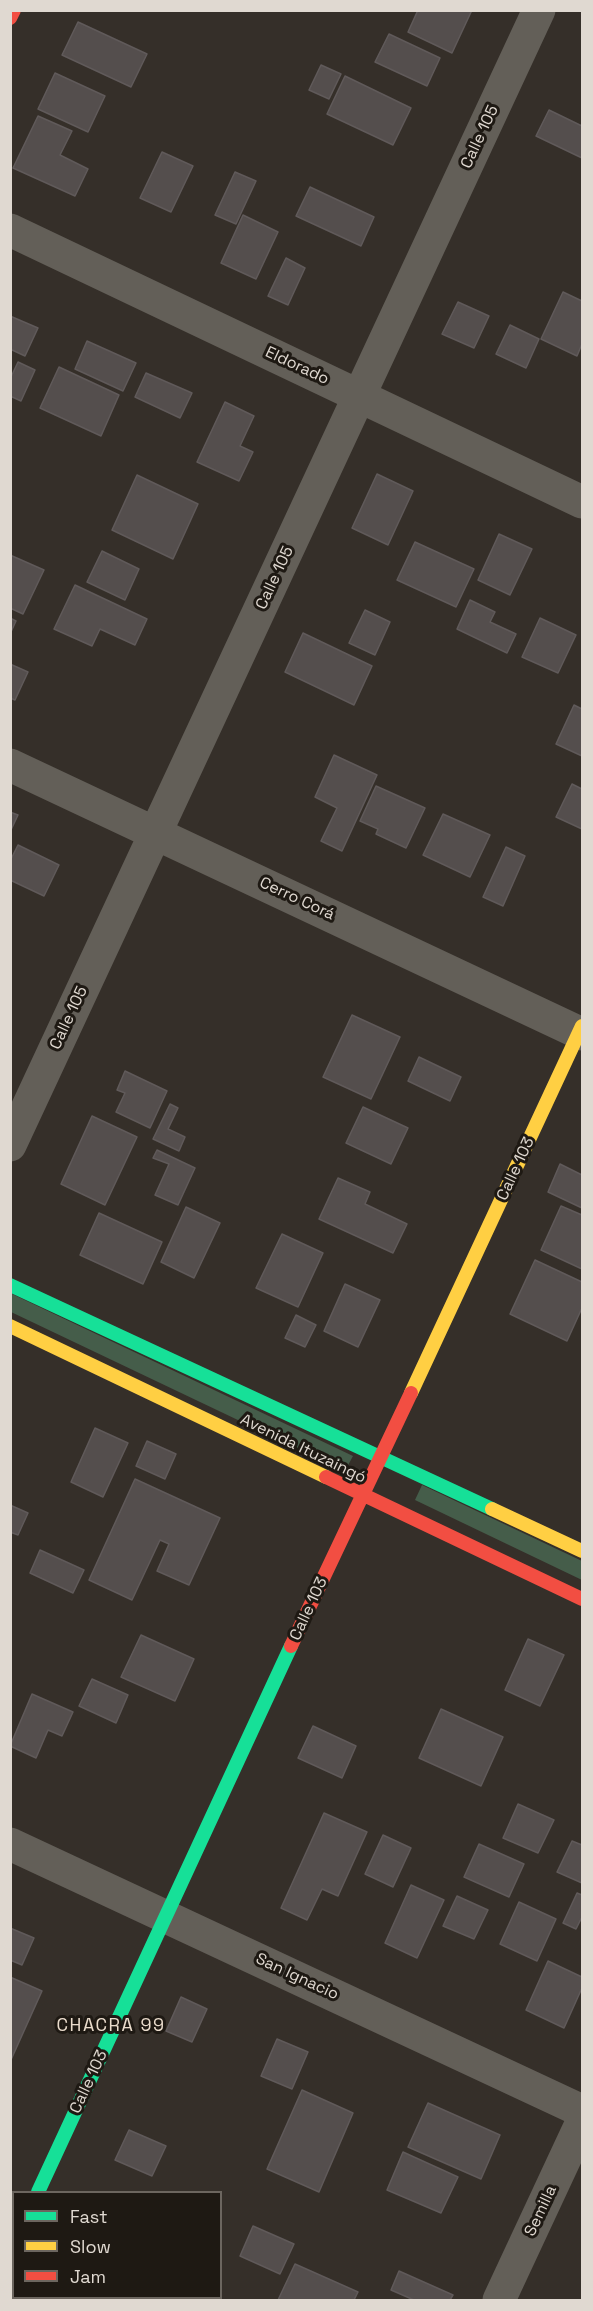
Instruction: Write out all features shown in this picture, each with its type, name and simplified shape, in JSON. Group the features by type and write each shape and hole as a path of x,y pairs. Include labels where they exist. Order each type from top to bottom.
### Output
{"street":[{"path":"10,18 14,10"},
{"name":"Calle 105","path":"10,1144 539,10"},
{"name":"Eldorado","path":"10,230 582,502"},
{"name":"Cerro Corá","path":"10,765 582,1031"},
{"name":"Calle 103","path":"39,2191 361,1495 582,1031"},
{"name":"Avenida Ituzaingó","path":"10,1285 582,1551"},
{"name":"Avenida Ituzaingó","path":"10,1326 582,1599"},
{"name":"San Ignacio","path":"10,1844 582,2111"},
{"name":"Semilla","path":"499,2301 582,2122"}],"green space":[{"path":"10,1293 353,1456 345,1471 11,1312"},
{"path":"422,1485 582,1561 582,1580 415,1500"}],"building":[{"path":"418,10 472,10 452,53 408,32"},
{"path":"78,22 147,54 131,87 62,55"},
{"path":"389,34 440,58 427,86 375,62"},
{"path":"321,65 341,74 329,99 309,90"},
{"path":"55,73 105,96 88,132 38,109"},
{"path":"345,76 411,108 393,145 327,114"},
{"path":"549,110 582,126 582,158 536,136"},
{"path":"38,116 72,131 60,155 88,169 75,196 13,168"},
{"path":"162,152 193,166 171,212 140,198"},
{"path":"235,172 256,181 236,224 215,215"},
{"path":"310,187 374,217 361,246 296,216"},
{"path":"243,215 278,232 256,279 221,263"},
{"path":"286,258 305,268 288,305 268,296"},
{"path":"563,292 582,301 582,344 577,356 541,339"},
{"path":"458,302 489,316 474,348 442,334"},
{"path":"10,316 38,328 25,356 10,349"},
{"path":"510,325 539,339 526,368 496,354"},
{"path":"87,341 136,363 123,391 75,369"},
{"path":"18,362 35,370 21,401 10,396 10,379"},
{"path":"59,367 119,395 101,436 40,408"},
{"path":"146,373 192,393 180,418 135,397"},
{"path":"225,402 254,416 240,446 253,452 239,481 197,462"},
{"path":"377,474 413,491 388,545 352,528"},
{"path":"137,475 198,504 173,559 112,530"},
{"path":"499,534 532,549 510,595 478,580"},
{"path":"415,542 474,569 456,607 397,580"},
{"path":"102,551 139,569 125,600 87,582"},
{"path":"10,555 44,570 23,614 10,608"},
{"path":"75,585 147,619 135,645 100,629 92,646 54,629"},
{"path":"470,600 495,612 490,622 516,634 507,653 457,629"},
{"path":"365,610 390,622 375,655 349,643"},
{"path":"10,618 16,621 10,634"},
{"path":"540,618 576,635 558,673 522,657"},
{"path":"303,633 372,666 354,705 285,672"},
{"path":"10,664 28,672 15,700 10,698"},
{"path":"574,705 582,709 582,756 556,744"},
{"path":"334,755 377,775 342,851 321,841 337,808 315,797"},
{"path":"572,784 582,789 582,829 556,817"},
{"path":"376,786 425,808 406,848 376,834 378,829 360,821"},
{"path":"10,812 18,815 10,832"},
{"path":"443,814 490,835 470,877 423,855"},
{"path":"18,845 59,865 44,896 10,880 10,861"},
{"path":"506,847 525,856 503,906 483,897"},
{"path":"352,1015 400,1037 371,1099 323,1077"},
{"path":"419,1057 461,1077 450,1101 408,1081"},
{"path":"125,1071 167,1091 150,1128 116,1112 125,1093 117,1090"},
{"path":"170,1104 178,1108 168,1129 185,1137 179,1151 153,1139"},
{"path":"363,1107 408,1128 391,1164 346,1143"},
{"path":"92,1116 137,1137 105,1205 61,1184"},
{"path":"157,1150 195,1168 178,1205 155,1195 169,1164 153,1158"},
{"path":"560,1164 582,1175 582,1208 548,1192"},
{"path":"338,1178 370,1192 365,1204 407,1224 393,1253 319,1219"},
{"path":"561,1206 582,1215 582,1269 541,1250"},
{"path":"186,1207 220,1223 194,1278 161,1262"},
{"path":"99,1213 162,1242 143,1284 80,1255"},
{"path":"282,1234 323,1253 298,1307 256,1288"},
{"path":"535,1260 582,1282 582,1308 567,1341 510,1314"},
{"path":"345,1284 380,1300 358,1347 324,1331"},
{"path":"296,1315 316,1325 305,1347 285,1338"},
{"path":"95,1428 128,1443 103,1497 71,1482"},
{"path":"147,1441 176,1454 165,1479 136,1466"},
{"path":"135,1479 220,1518 189,1585 157,1571 169,1544 160,1540 132,1600 89,1580"},
{"path":"10,1505 28,1513 18,1535 10,1532"},
{"path":"40,1550 84,1570 73,1593 30,1573"},
{"path":"141,1635 194,1659 175,1701 121,1677"},
{"path":"528,1639 564,1655 540,1706 505,1690"},
{"path":"92,1679 128,1695 116,1723 79,1706"},
{"path":"32,1694 73,1712 62,1736 48,1730 36,1758 10,1746"},
{"path":"441,1709 503,1737 481,1786 419,1758"},
{"path":"313,1726 356,1746 342,1778 298,1758"},
{"path":"518,1804 554,1820 538,1853 503,1838"},
{"path":"324,1813 367,1832 338,1896 322,1889 307,1920 281,1908"},
{"path":"383,1835 411,1848 393,1887 365,1874"},
{"path":"572,1841 582,1845 582,1883 557,1872"},
{"path":"479,1844 524,1864 509,1897 464,1877"},
{"path":"411,1885 444,1900 417,1958 385,1943"},
{"path":"577,1893 582,1895 582,1917 576,1929 563,1923"},
{"path":"457,1896 488,1910 474,1939 443,1926"},
{"path":"519,1902 556,1919 537,1961 500,1944"},
{"path":"10,1928 34,1938 22,1965 10,1960"},
{"path":"548,1961 582,1977 582,1988 564,2028 526,2010"},
{"path":"10,1977 42,1991 10,2062"},
{"path":"181,1997 207,2009 192,2042 166,2031"},
{"path":"277,2039 308,2052 292,2089 261,2076"},
{"path":"302,2090 353,2113 319,2192 267,2169"},
{"path":"428,2103 500,2135 481,2179 408,2147"},
{"path":"129,2130 166,2146 152,2176 115,2160"},
{"path":"403,2152 458,2177 441,2213 387,2190"},
{"path":"253,2226 294,2244 280,2274 240,2256"},
{"path":"295,2264 358,2292 354,2300 278,2300"},
{"path":"399,2271 453,2295 450,2300 414,2300 391,2290"}],"traffic: fast":[{"path":"10,1285 492,1509"},
{"path":"38,2191 291,1646"}],"traffic: slow":[{"path":"411,1393 582,1026"},
{"path":"10,1326 326,1477"},
{"path":"492,1509 582,1551"}],"traffic: jam":[{"path":"10,18 14,10"},
{"path":"291,1646 411,1393"},
{"path":"326,1477 582,1599"}],"district":[{"name":"CHACRA 99","path":"111,2026"}]}
